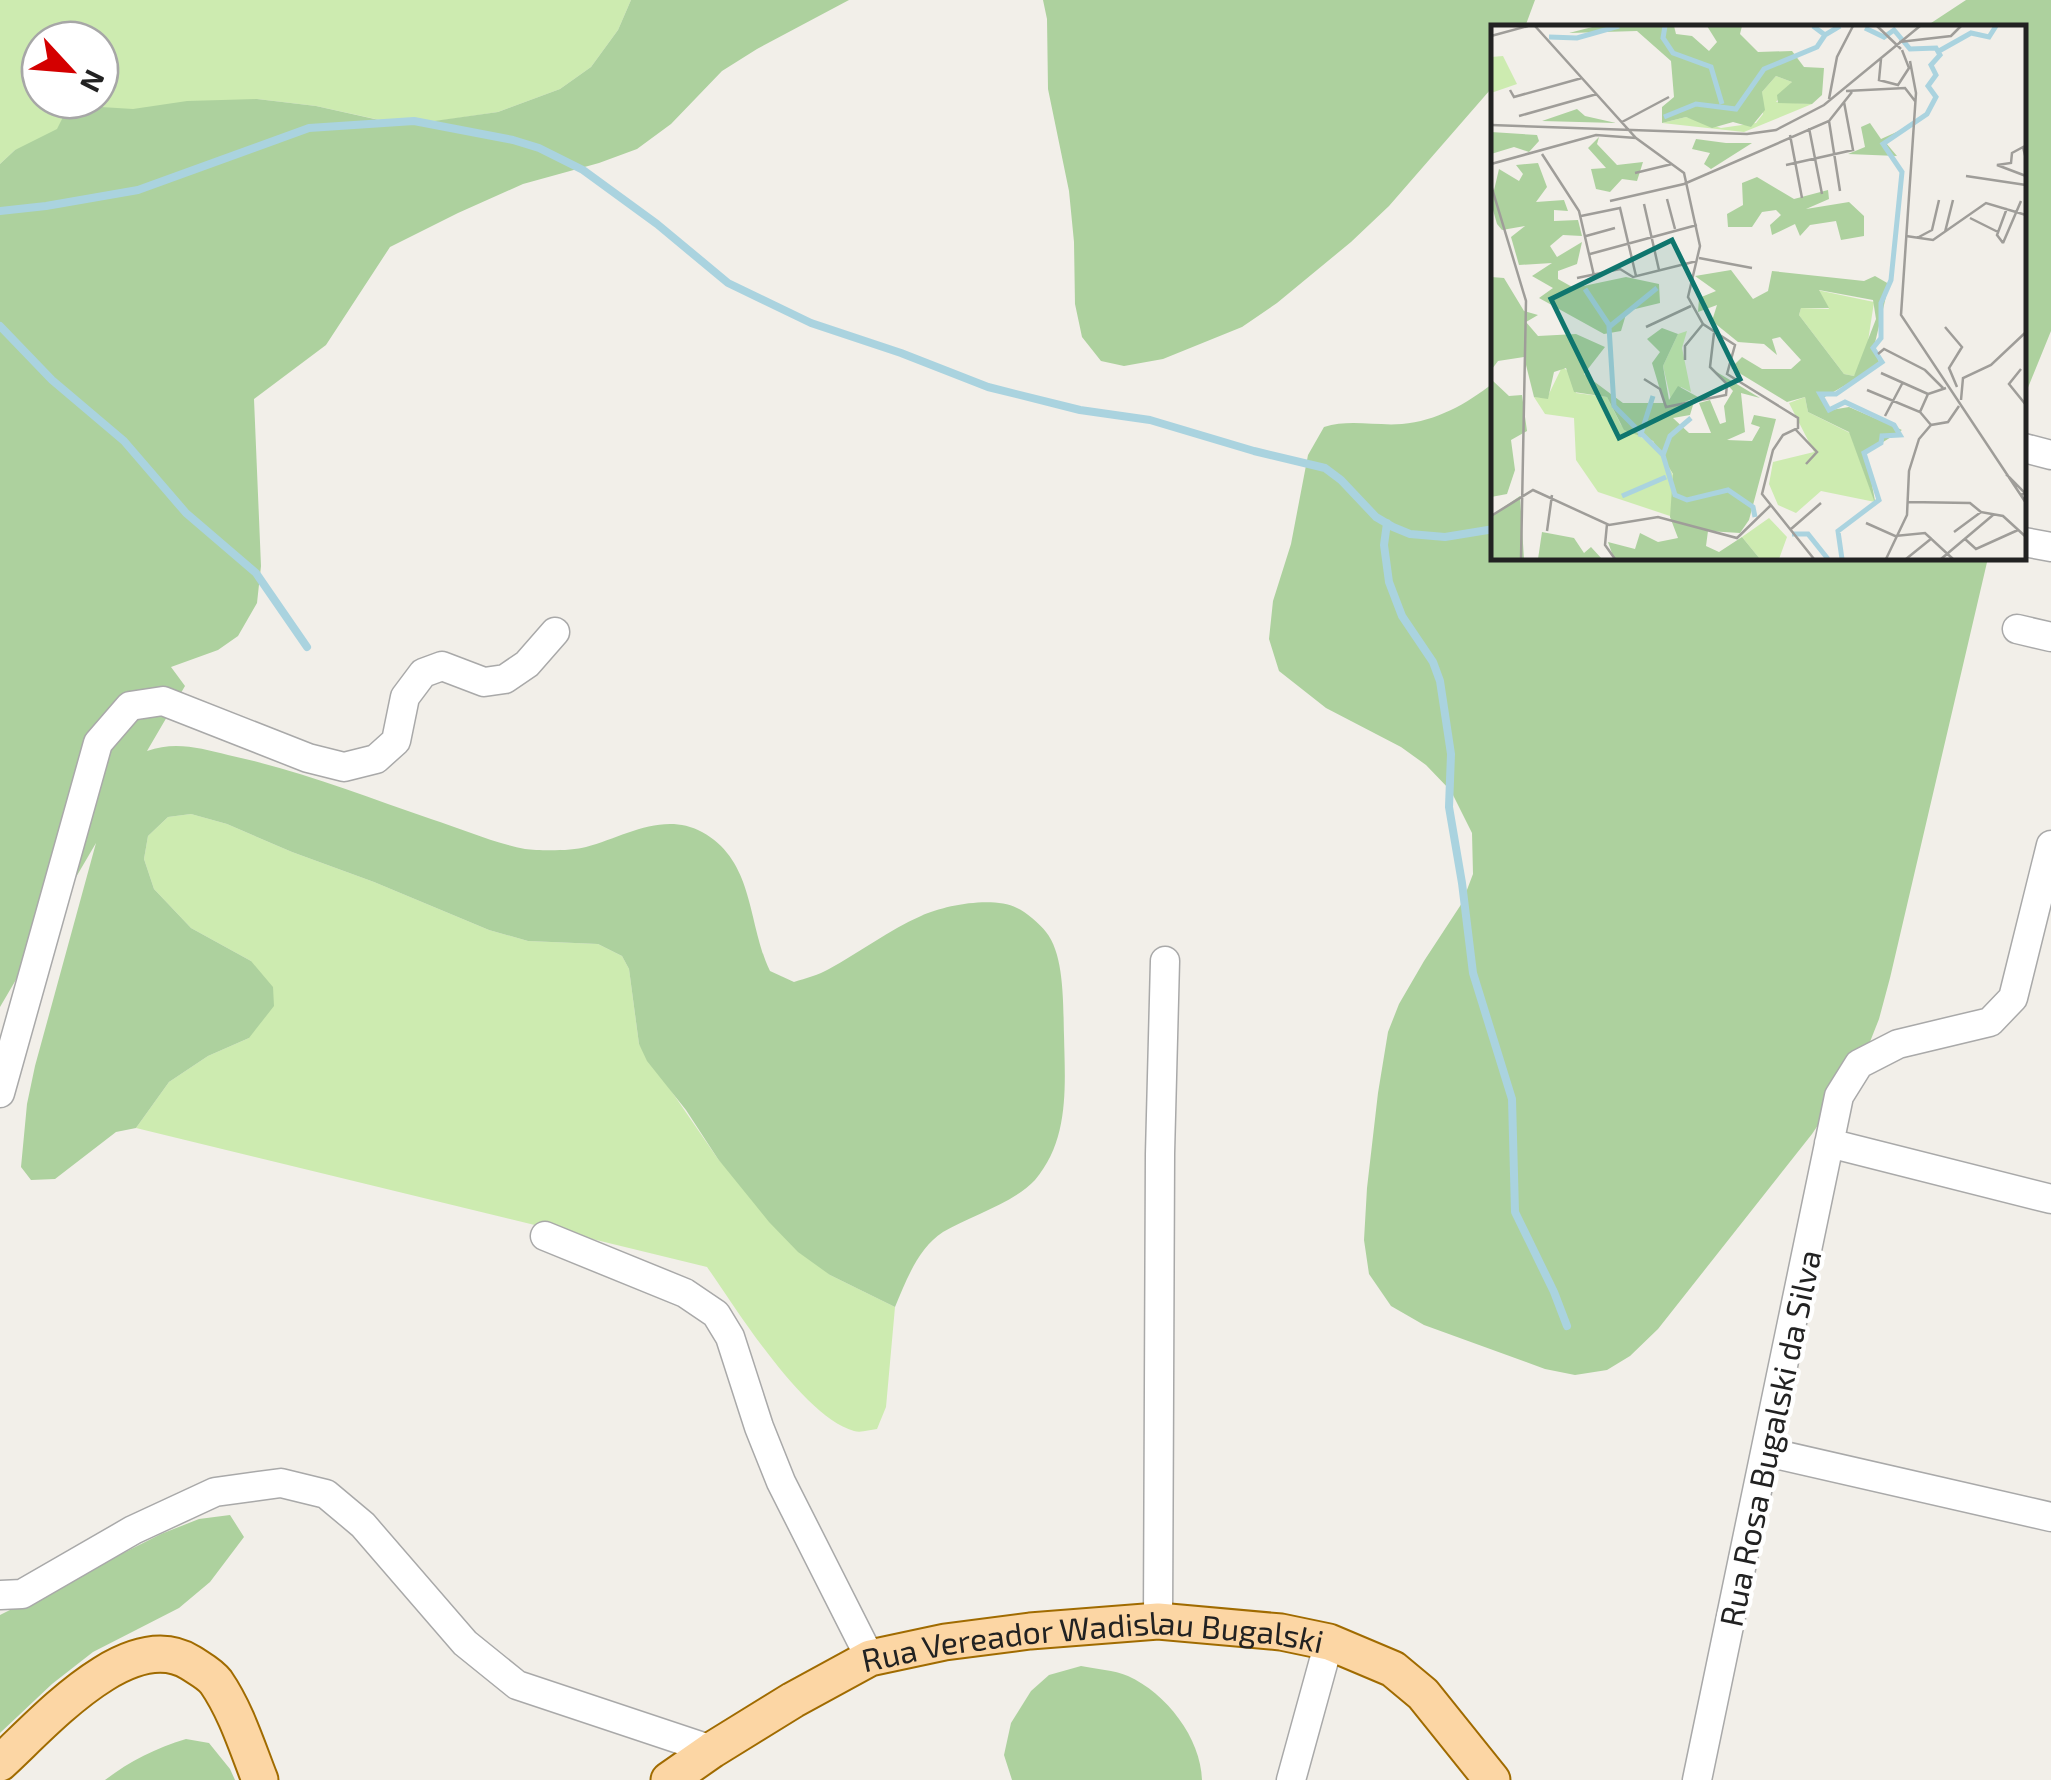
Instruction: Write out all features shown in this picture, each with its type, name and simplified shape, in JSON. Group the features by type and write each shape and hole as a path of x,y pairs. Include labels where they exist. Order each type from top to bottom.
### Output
{"main road":[{"name":"Rua Vereador Wadislau Bugalski","path":"669,1780 792,1700 870,1658 1013,1633 1158,1621 1280,1632 1329,1642 1393,1669 1423,1694 1492,1780"},
{"path":"0,1763 96,1676 144,1654 180,1656 214,1678 238,1721 260,1780"}],"street":[{"path":"2026,449 2051,455"},
{"path":"2026,542 2051,547"},
{"path":"2017,628 2051,637"},
{"path":"0,1093 98,743 130,706 163,700 308,758 344,768 376,759 396,741 405,696 423,673 442,666 484,682 505,679 527,664 555,632"},
{"name":"Rua Rosa Bugalski da Silva","path":"1697,1780 1839,1096 1859,1064 1898,1044 1990,1022 2013,998 2051,845"},
{"path":"1158,1621 1164,961"},
{"path":"1829,1144 2051,1200"},
{"path":"545,1236 685,1294 716,1314 730,1338 758,1427 781,1482 870,1658"},
{"path":"1767,1452 2051,1517"},
{"path":"0,1595 22,1594 132,1530 215,1492 281,1483 326,1494 364,1525 465,1643 517,1686 712,1750"},
{"path":"1291,1780 1329,1642"}],"green space":[{"path":"0,0 631,0 618,30 591,67 560,89 498,112 418,124 257,99 15,150 0,164"},
{"path":"631,0 849,0 722,71 671,124 637,149 523,184 390,247 326,345 254,399 261,566 257,603 238,636 218,650 171,667 185,686 147,751 188,747 254,761 525,849 580,848 658,825 687,826 719,844 732,859 741,876 770,971 794,982 825,971 897,928 943,908 995,903 1007,904 1029,915 1052,942 1062,982 1064,1092 1054,1147 1026,1188 943,1232 926,1247 895,1307 830,1275 798,1252 718,1159 647,1061 639,1044 629,969 622,956 598,944 528,941 489,930 227,824 191,814 168,817 148,836 144,859 154,889 191,928 251,961 273,987 274,1006 249,1038 208,1056 169,1082 136,1128 116,1132 55,1179 31,1180 21,1167 35,1066 96,843 0,1007 0,164 15,150 57,129 62,120 120,120 120,108 187,101 257,99 316,106 388,122 420,123 498,112 560,89 591,67 618,30"},
{"path":"1043,0 1535,0 1526,25 1491,25 1490,90 1389,206 1351,242 1242,327 1163,359 1124,366 1101,361 1082,337 1075,304 1069,191 1048,89"},
{"path":"1966,0 2051,0 2051,331 2026,394 2026,25 1928,25"},
{"path":"1491,384 1491,560 1988,560 1890,978 1864,1057 1812,1134 1658,1329 1630,1356 1607,1370 1575,1375 1545,1369 1424,1325 1391,1306 1369,1274 1364,1240 1367,1188 1388,1032 1399,1004 1462,903 1473,874 1472,833 1451,791 1426,765 1401,747 1326,708 1279,671 1269,639 1273,601 1291,544 1308,455 1324,427 1402,424 1439,415"},
{"path":"191,814 227,824 489,930 528,941 598,944 622,956 629,969 639,1044 718,1159 830,1275 895,1307 886,1407 877,1429 854,1431 814,1406 773,1360 707,1267 136,1128 169,1082 208,1056 249,1038 251,961 191,928 154,889 144,859 148,836 168,817"},
{"path":"230,1515 244,1537 210,1582 179,1608 93,1652 0,1733 0,1615 161,1534 199,1519"},
{"path":"1081,1666 1123,1674 1168,1705 1195,1748 1202,1780 1012,1780 1004,1755 1011,1723 1031,1691 1049,1675"},
{"path":"186,1739 209,1743 235,1780 105,1780 144,1756"}],"waterway":[{"path":"0,211 138,190 309,128 414,121 513,140 583,170 728,283 811,323 988,387 1080,410 1150,420 1325,468 1376,517 1410,534 1445,537 1491,529"},
{"path":"0,326 52,380 124,441 186,513 256,573 307,647"},
{"path":"1387,523 1384,545 1389,582 1402,616 1433,662 1440,681 1451,754 1449,807 1473,973 1512,1099 1515,1212 1567,1326"}]}
